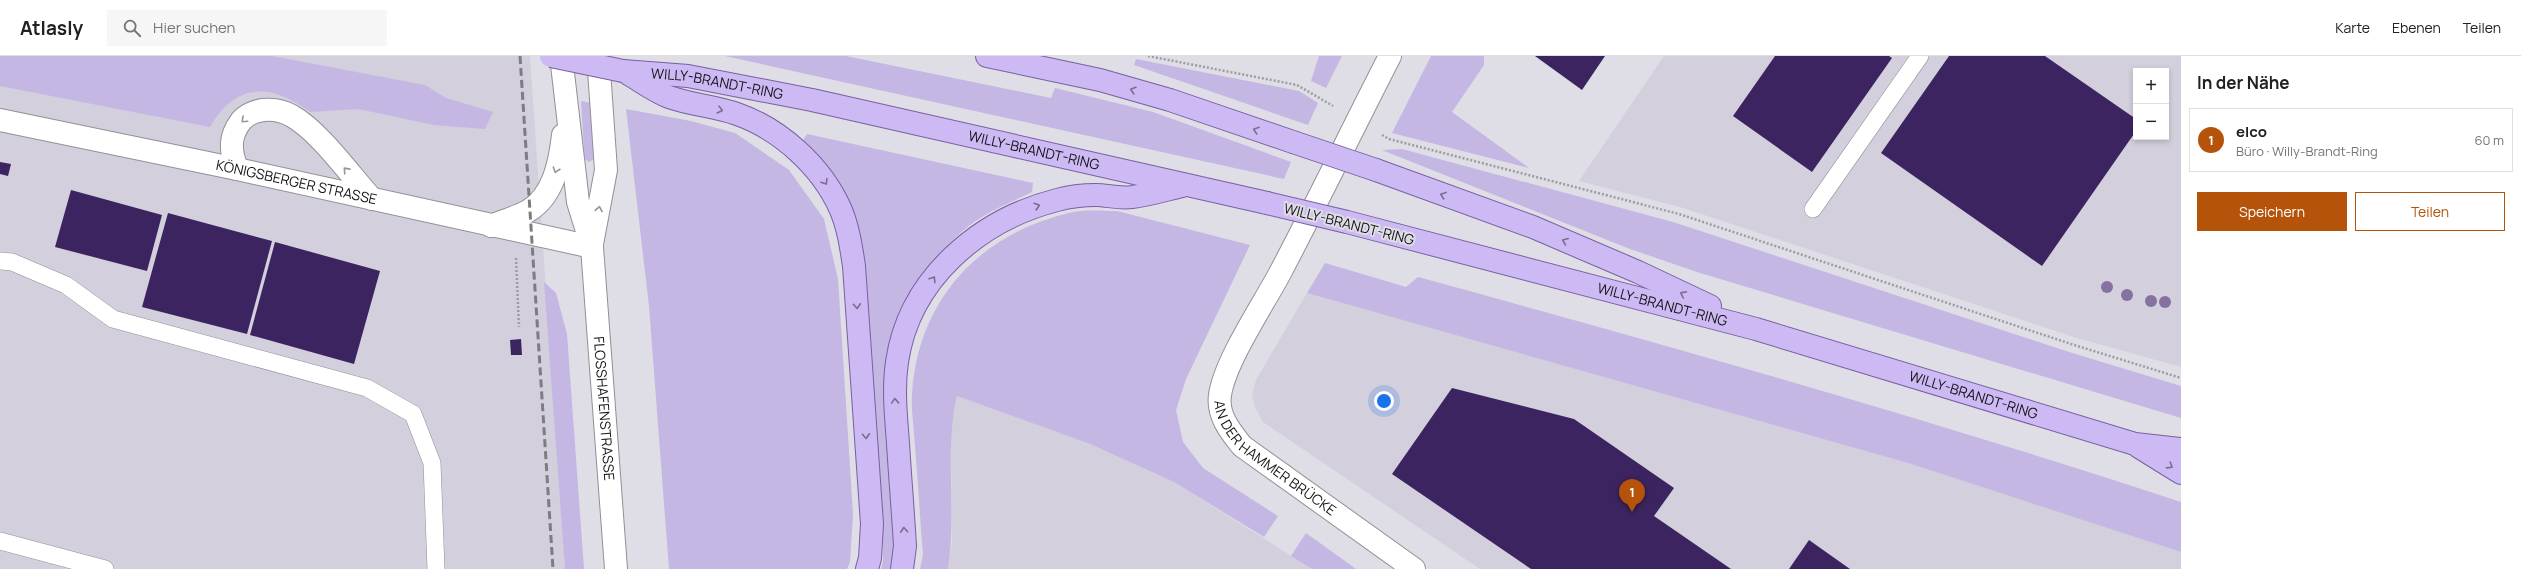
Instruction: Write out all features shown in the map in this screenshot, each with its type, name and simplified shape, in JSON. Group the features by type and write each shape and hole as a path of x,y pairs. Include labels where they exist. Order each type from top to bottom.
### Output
{"main road":[{"path":"987,56 1100,80 1162,98 1376,170 1533,227 1638,272 1756,328"},
{"name":"WILLY-BRANDT-RING","path":"561,60 624,71 688,76 812,100 1347,222 1756,328 2135,444 2181,449"},
{"path":"624,71 669,97 738,114 775,134 803,155 823,179 840,208 849,236 855,274 872,524 867,569"},
{"path":"902,569 905,546 894,397 897,362 904,333 918,302 936,273 960,249 986,229 1022,210 1058,199 1094,195 1131,198 1187,185"},
{"name":"WILLY-BRANDT-RING","path":"2135,444 2181,472"}],"street":[{"name":"FLOSSHAFENSTRASSE","path":"592,247 606,170 598,56"},
{"name":"AN DER HAMMER BRÜCKE","path":"1390,56 1281,271 1224,376 1220,396 1221,414 1229,431 1242,446 1414,569"},
{"name":"FLOSSHAFENSTRASSE","path":"561,60 578,202 592,247 616,569"},
{"name":"FLOSSHAFENSTRASSE","path":"491,226 530,210 549,189 561,156 566,104"},
{"path":"236,169 230,150 233,133 242,119 256,111 274,109 292,115 308,128 372,200"},
{"name":"KÖNIGSBERGER STRASSE","path":"0,120 236,169 592,247"}],"lane":[{"path":"1813,209 1920,56"},
{"path":"0,261 12,262 66,286 113,319 368,388 413,414 432,463 436,569"},
{"path":"0,541 105,569"}],"path":[{"path":"1148,56 1297,84 1389,139 1678,214 2071,344 2181,378"},
{"path":"515,231 518,327"}],"shaded area":[{"path":"0,56 530,56 565,569 0,569"},
{"path":"0,56 272,56 425,85 446,98 493,112 485,129 434,125 358,109 310,112 296,102 282,96 268,92 255,92 243,95 231,102 220,112 210,127 0,86"},
{"path":"725,56 846,56 1051,98 1055,88 1153,112 1291,162 1284,179"},
{"path":"1319,56 1342,56 1326,88 1311,81"},
{"path":"1431,56 1484,56 1484,65 1452,112 1529,168 1392,133"},
{"path":"1664,56 2181,56 2181,367 2074,337 1680,207 1579,181"},
{"path":"1136,59 1299,91 1318,103 1308,125 1134,65"},
{"path":"581,101 592,103 594,159 589,162 585,159 584,152"},
{"path":"626,109 691,121 735,133 789,170 824,219 838,279 853,514 850,562 847,569 669,569 649,306"},
{"path":"807,134 1033,183 1032,192 988,213 960,233 933,262 910,296 892,569 881,569 883,561 882,523 830,171 803,140"},
{"path":"1402,149 1673,222 2069,352 2181,386 2181,418 1697,272 1630,249 1382,150"},
{"path":"1087,211 1117,211 1250,245 1186,379 1176,410 1183,442 1203,468 1278,516 1264,537 1174,482 1090,444 957,396 951,439 951,526 948,569 920,569 923,555 912,414 912,395 916,361 926,330 940,302 959,277 981,255 1007,237 1037,223 1069,213"},
{"path":"1325,263 1406,287 1418,277 1610,330 1896,413 2086,471 2181,502 2181,552 1908,463 1307,293"},
{"path":"544,282 556,293 567,334 584,569 565,569"},
{"path":"1307,293 1908,463 2181,552 2181,569 1480,569 1263,422 1256,409 1252,395 1256,380"},
{"path":"957,396 1090,444 1174,482 1312,569 948,569 952,543 951,433"},
{"path":"1306,533 1356,569 1312,569 1291,556"}],"building":[{"path":"1535,56 1605,56 1582,90"},
{"path":"1775,56 1889,56 1892,58 1812,172 1733,116"},
{"path":"1949,56 2045,56 2133,117 2133,135 2042,266 1881,153"},
{"path":"0,162 11,164 8,176 0,174"},
{"path":"71,190 162,215 147,271 55,247"},
{"path":"168,213 272,241 247,334 142,307"},
{"path":"275,242 380,271 354,364 250,335"},
{"path":"521,339 522,355 511,355 510,340"},
{"path":"1452,388 1574,419 1674,488 1654,516 1731,569 1531,569 1392,474"},
{"path":"1809,540 1850,569 1789,569"}],"railway":[{"path":"520,56 553,569"}],"place":[{"name":"elco","path":"1632,512"}]}
